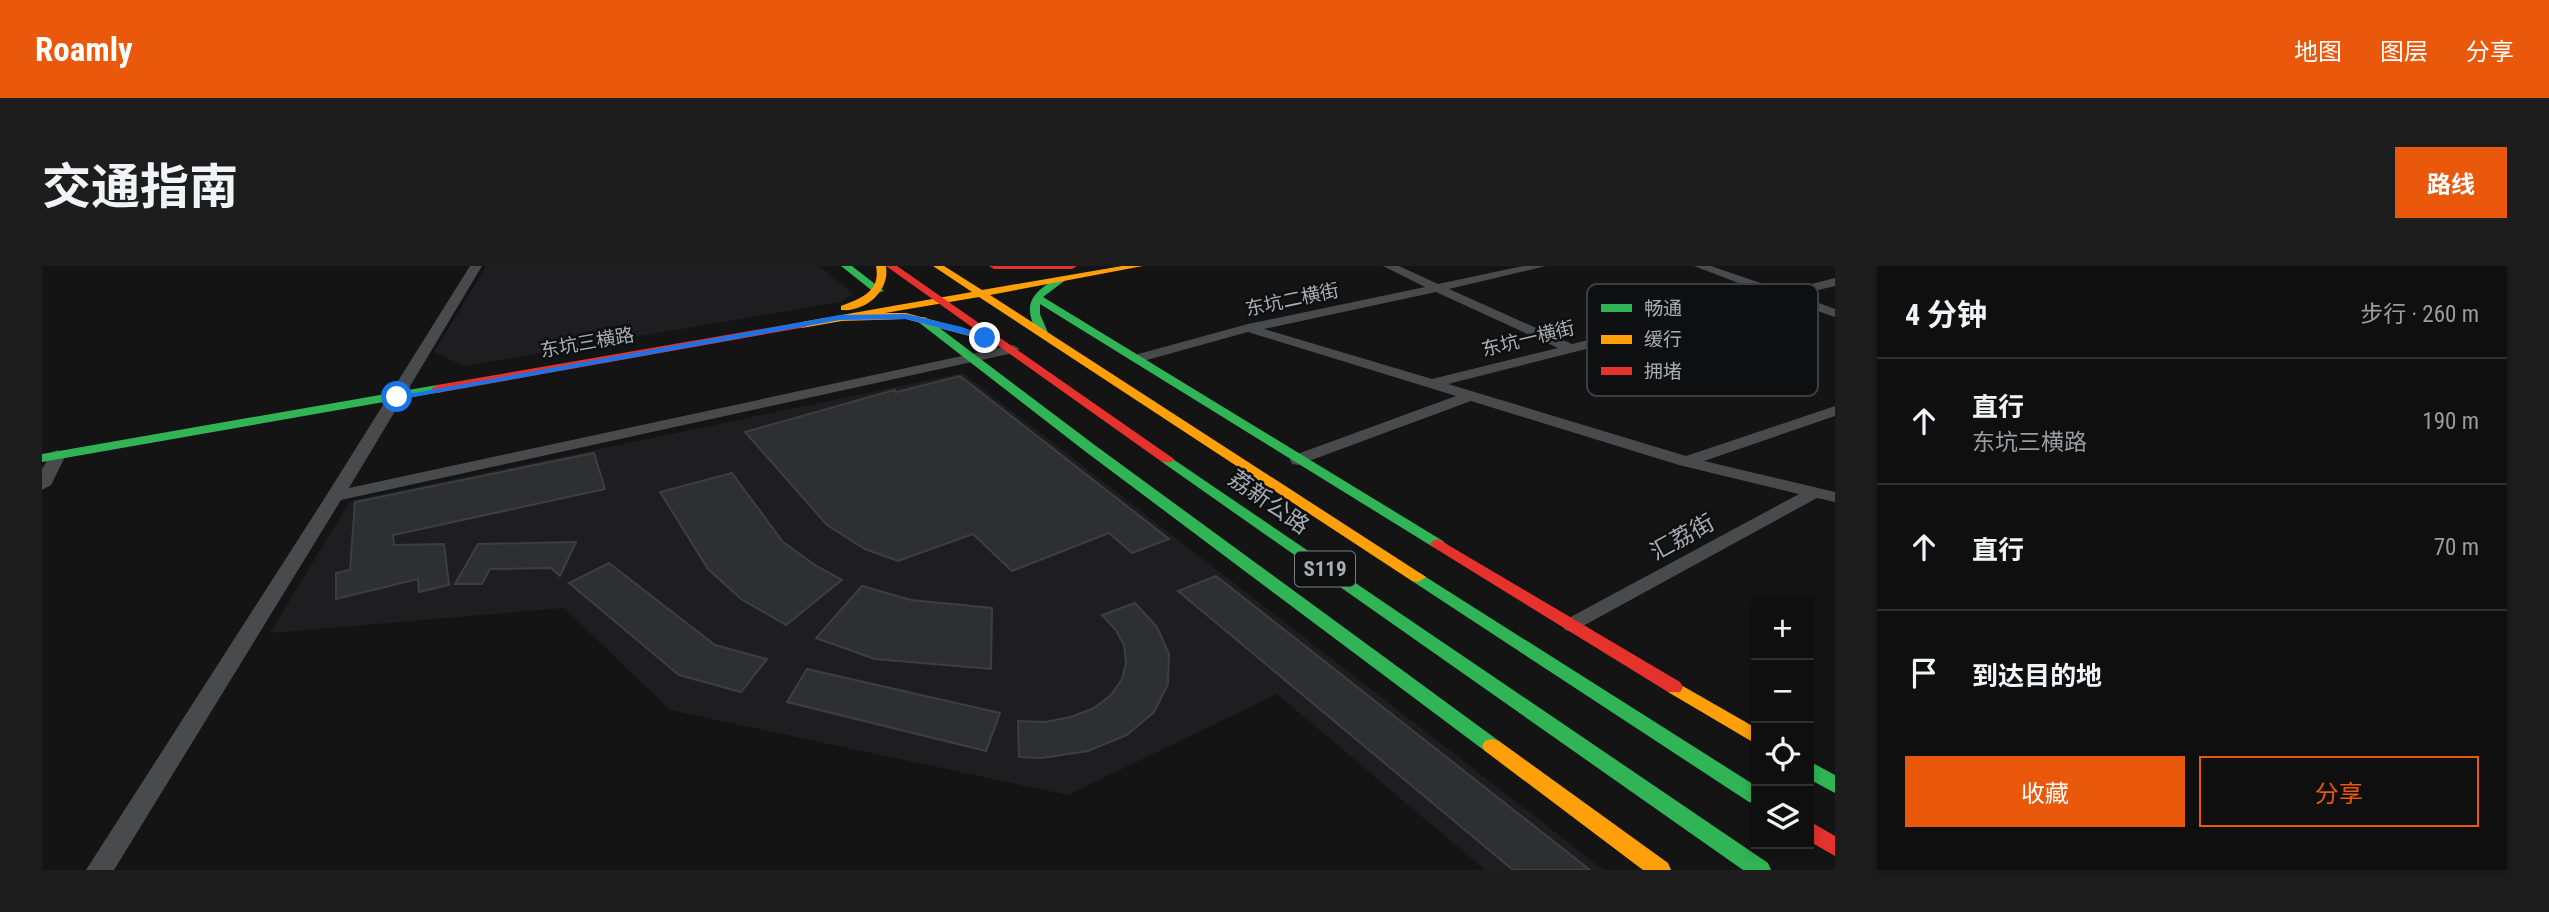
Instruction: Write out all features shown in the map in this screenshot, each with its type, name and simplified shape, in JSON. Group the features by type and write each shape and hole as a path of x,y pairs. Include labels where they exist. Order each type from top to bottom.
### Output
{"street":[{"path":"99,870 335,496 476,266"},
{"path":"846,266 879,291"},
{"path":"843,313 879,291 885,280 881,266"},
{"name":"荔新公路","path":"891,266 1559,733 1760,870"},
{"name":"荔新公路","path":"939,266 1751,793"},
{"path":"994,266 1075,266"},
{"name":"东坑三横路","path":"974,290 1075,266"},
{"name":"东坑三横路","path":"50,457 401,390 936,296 1138,266"},
{"path":"1389,266 1571,349"},
{"name":"东坑二横街","path":"1136,359 1248,328 1540,266"},
{"path":"1700,266 1752,284"},
{"path":"1043,333 1032,316 1032,307 1046,288 1062,279"},
{"name":"东坑一横街","path":"1818,286 1835,282"},
{"path":"1037,298 1298,460 1751,734"},
{"path":"1818,307 1835,313"},
{"path":"843,313 921,319 959,328 1013,349"},
{"path":"921,319 1660,870"},
{"path":"1248,328 1685,461 1835,497"},
{"name":"东坑一横街","path":"1435,384 1587,345"},
{"path":"335,496 973,360 1013,349"},
{"name":"东坑三横路","path":"42,445 401,390"},
{"path":"1298,460 1473,396"},
{"path":"1685,461 1835,411"},
{"path":"42,485 50,457"},
{"name":"汇荔街","path":"1572,625 1815,492"},
{"path":"1814,772 1835,785"},
{"path":"1814,833 1835,847"}],"shaded area":[{"path":"486,266 819,266 854,294 840,302 464,366 434,352"},
{"path":"963,373 1604,870 1485,870 1277,694 1068,795 670,710 564,608 270,633 350,501"}],"building":[{"path":"960,376 1169,539 1132,553 1109,533 1012,571 973,534 898,561 865,549 827,525 745,432 894,390 897,392"},
{"path":"594,453 605,489 393,535 394,545 444,544 449,585 419,592 418,579 336,599 336,573 350,570 355,502"},
{"path":"732,473 783,542 842,580 786,625 741,599 708,569 660,492"},
{"path":"576,542 560,576 551,568 490,569 482,584 455,584 478,544"},
{"path":"609,563 715,645 767,659 741,692 679,675 569,583"},
{"path":"1216,576 1590,870 1513,870 1178,591"},
{"path":"862,586 911,600 992,608 991,669 875,659 816,638"},
{"path":"1135,603 1157,627 1169,654 1168,684 1154,712 1127,735 1088,751 1042,758 1019,757 1018,721 1045,722 1071,717 1094,708 1111,695 1122,679 1126,663 1124,645 1115,629 1102,615"},
{"path":"807,669 1000,713 986,751 787,702"}],"traffic: fast":[{"path":"846,266 879,291"},
{"path":"1043,333 1035,314 1036,301 1045,290 1062,279"},
{"path":"1037,298 1438,544"},
{"path":"921,319 1091,449 1492,746"},
{"path":"42,458 437,389"},
{"path":"1167,459 1760,870"},
{"path":"1418,577 1751,793"},
{"path":"1814,772 1835,785"}],"traffic: slow":[{"path":"845,308 868,298 879,289 883,275 881,266"},
{"path":"938,266 1418,577"},
{"path":"802,325 1138,266"},
{"path":"840,318 906,316 973,334"},
{"path":"1674,687 1751,734"},
{"path":"1492,746 1660,870"}],"traffic: jam":[{"path":"891,266 1167,459"},
{"path":"994,266 1072,266"},
{"path":"437,389 802,325"},
{"path":"1438,544 1674,687"},
{"path":"1814,833 1835,847"}],"route":[{"path":"397,397 840,318 906,316 959,328 985,338"}]}
